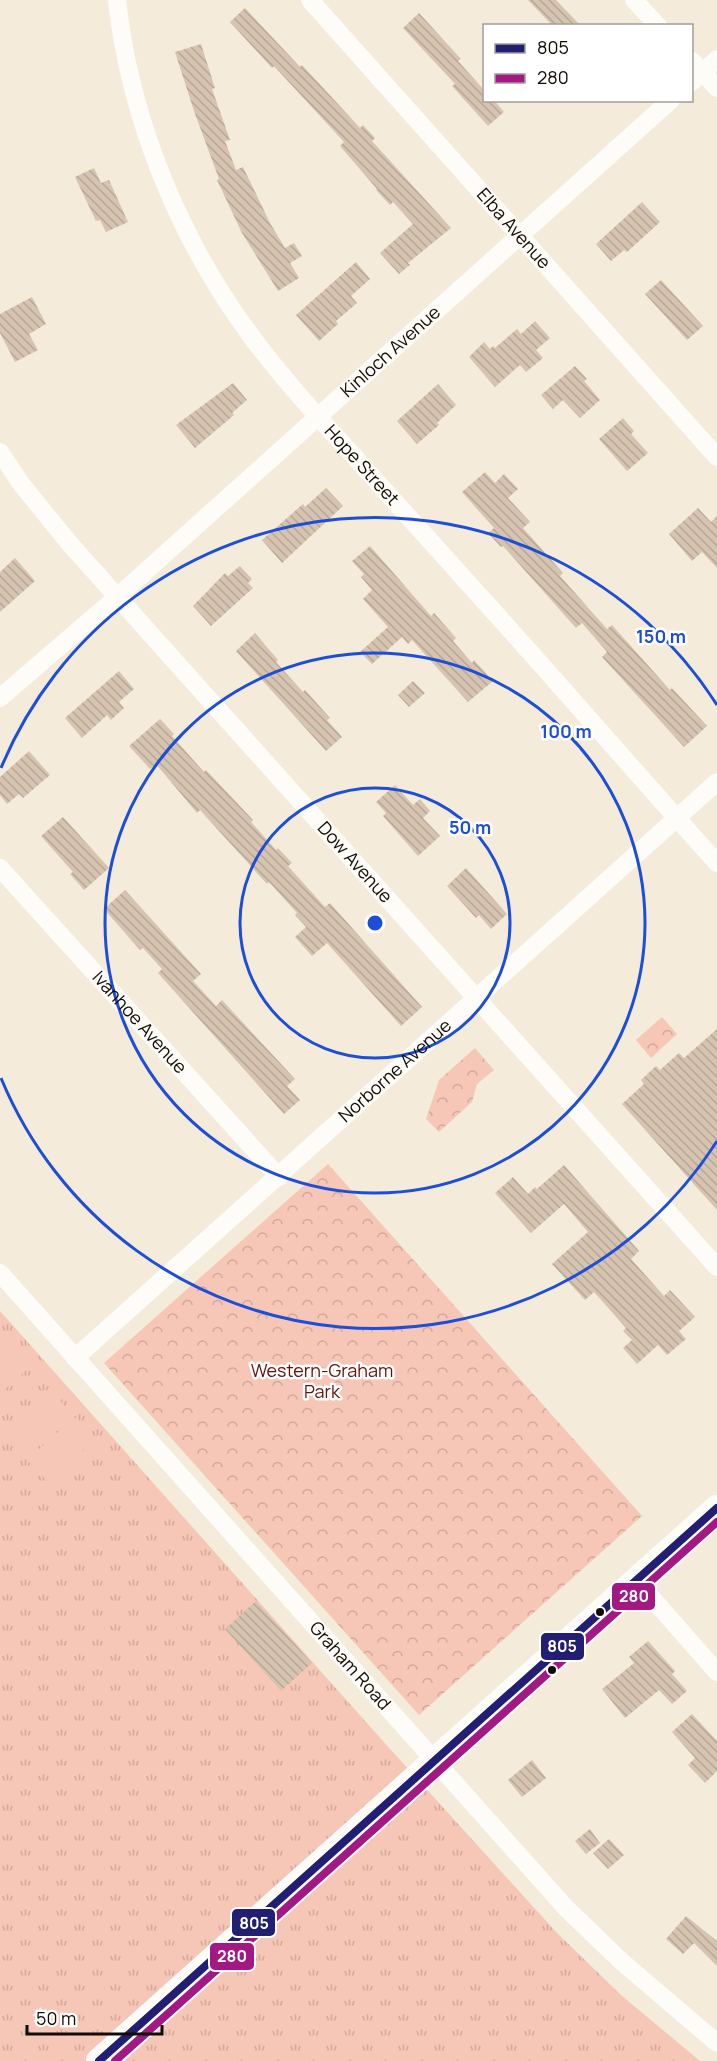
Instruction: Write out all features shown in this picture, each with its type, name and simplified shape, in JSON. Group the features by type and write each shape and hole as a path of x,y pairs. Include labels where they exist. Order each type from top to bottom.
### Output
{"main road":[{"path":"99,2061 717,1508"}],"street":[{"name":"Hope Street","path":"117,0 137,101 149,139 182,220 218,288 254,340 317,416 486,602 717,863"},
{"name":"Elba Avenue","path":"310,0 717,457"},
{"path":"634,0 656,24"},
{"path":"717,59 695,72 717,88"},
{"name":"Kinloch Avenue","path":"0,698 117,597 669,102"},
{"name":"Dow Avenue","path":"0,452 44,514 117,597 717,1267"},
{"name":"Norborne Avenue","path":"75,1358 717,782"},
{"name":"Ivanhoe Avenue","path":"0,868 279,1177"},
{"name":"Graham Road","path":"0,1273 566,1908 629,1969 717,2043"},
{"path":"636,1580 717,1672"}],"green space":[{"path":"662,1017 677,1034 651,1058 636,1040"},
{"path":"475,1048 494,1070 477,1084 472,1102 439,1132 426,1119 439,1080"},
{"name":"Western-Graham Park","path":"328,1164 642,1516 419,1715 104,1363"},
{"path":"0,1311 556,1932 622,1996 700,2061 0,2061"},
{"path":"9,1345 30,1367 0,1394 0,1353"},
{"path":"49,1388 69,1411 21,1454 1,1432"},
{"path":"75,1417 95,1439 48,1482 27,1460"}],"building":[{"path":"528,0 556,0 579,24 551,24"},
{"path":"245,8 360,128 363,125 375,138 372,141 451,228 408,263 410,265 399,274 380,253 413,224 393,202 390,205 376,190 340,146 344,142 230,22"},
{"path":"419,13 461,59 458,61 483,89 483,102 496,102 504,112 488,126 452,86 455,84 403,28"},
{"path":"201,44 215,88 212,89 230,140 225,141 236,170 243,167 270,223 285,248 294,243 302,256 290,263 299,278 278,291 242,233 217,180 219,179 175,52"},
{"path":"94,168 101,183 109,180 128,222 106,232 100,220 96,221 75,177"},
{"path":"642,202 660,222 627,252 624,250 611,261 596,244"},
{"path":"356,262 370,279 351,296 357,303 336,321 338,324 319,341 296,315"},
{"path":"661,280 703,326 687,340 645,294"},
{"path":"32,297 46,324 29,334 38,350 15,362 0,333 0,314"},
{"path":"535,321 550,338 536,350 543,358 526,372 520,365 495,387 469,357 484,342 490,349 493,346 495,348 517,329 521,334"},
{"path":"575,366 587,379 584,381 600,400 580,418 563,400 553,409 541,395"},
{"path":"233,383 247,400 232,413 234,415 195,448 176,425"},
{"path":"438,384 456,405 437,423 439,425 417,444 397,421"},
{"path":"623,418 634,431 631,434 648,453 627,471 599,439"},
{"path":"485,472 495,483 504,474 518,489 508,498 530,522 523,528 563,573 560,576 607,629 612,625 670,690 672,688 707,726 684,747 602,657 607,652 582,623 576,628 503,546 501,547 488,533 494,528 462,492"},
{"path":"326,488 343,506 282,563 262,540 303,504 305,507"},
{"path":"698,508 711,522 717,516 717,568 702,552 692,561 669,534"},
{"path":"370,546 431,616 434,613 456,638 453,641 472,663 474,660 493,681 468,702 412,640 408,644 402,637 372,664 360,652 388,627 363,599 372,590 361,577 364,574 352,561"},
{"path":"15,558 35,581 0,612 0,572"},
{"path":"240,566 252,579 248,583 253,588 211,626 193,606 225,573 228,576"},
{"path":"255,633 278,660 276,662 330,718 327,720 342,737 326,751 236,651"},
{"path":"119,671 134,689 119,702 124,708 111,720 107,715 82,738 65,718"},
{"path":"413,681 425,693 409,707 398,695"},
{"path":"160,719 204,772 206,770 253,820 251,822 276,850 278,848 292,863 288,866 325,907 330,903 422,1007 401,1026 327,943 312,956 295,937 306,927 295,915 297,913 269,882 267,884 200,810 197,813 156,764 150,769 129,746"},
{"path":"29,751 50,775 23,798 19,794 7,804 0,795 0,777"},
{"path":"395,785 413,805 420,799 430,811 423,818 440,836 418,856 383,816 386,813 376,802"},
{"path":"63,817 109,868 84,890 70,874 73,872 41,836"},
{"path":"466,868 507,914 491,929 479,915 476,918 447,886"},
{"path":"125,890 201,974 193,981 216,1006 222,1000 295,1079 287,1086 300,1100 284,1114 158,973 162,969 143,948 140,950 104,909"},
{"path":"717,1029 717,1210 622,1104 644,1084 641,1080 656,1066 660,1070 679,1053 684,1058"},
{"path":"564,1165 639,1251 631,1259 664,1296 670,1290 695,1317 679,1331 686,1339 667,1355 658,1345 637,1364 623,1348 632,1340 623,1331 626,1328 594,1292 585,1300 552,1264 588,1232 564,1204 531,1233 495,1193 513,1177 528,1194"},
{"path":"256,1601 312,1663 281,1691 225,1629"},
{"path":"648,1641 675,1671 672,1674 687,1691 672,1704 659,1690 625,1718 602,1689 634,1663 629,1657"},
{"path":"692,1714 717,1741 717,1771 705,1783 688,1765 695,1758 672,1732"},
{"path":"532,1760 546,1778 522,1797 508,1780"},
{"path":"590,1829 600,1843 586,1854 575,1841"},
{"path":"609,1839 624,1855 608,1869 593,1853"},
{"path":"686,1916 717,1941 717,1966 694,1943 683,1954 666,1939"}],"transit line":[{"name":"805","path":"99,2061 717,1508"},
{"name":"280","path":"115,2061 717,1522"}]}
